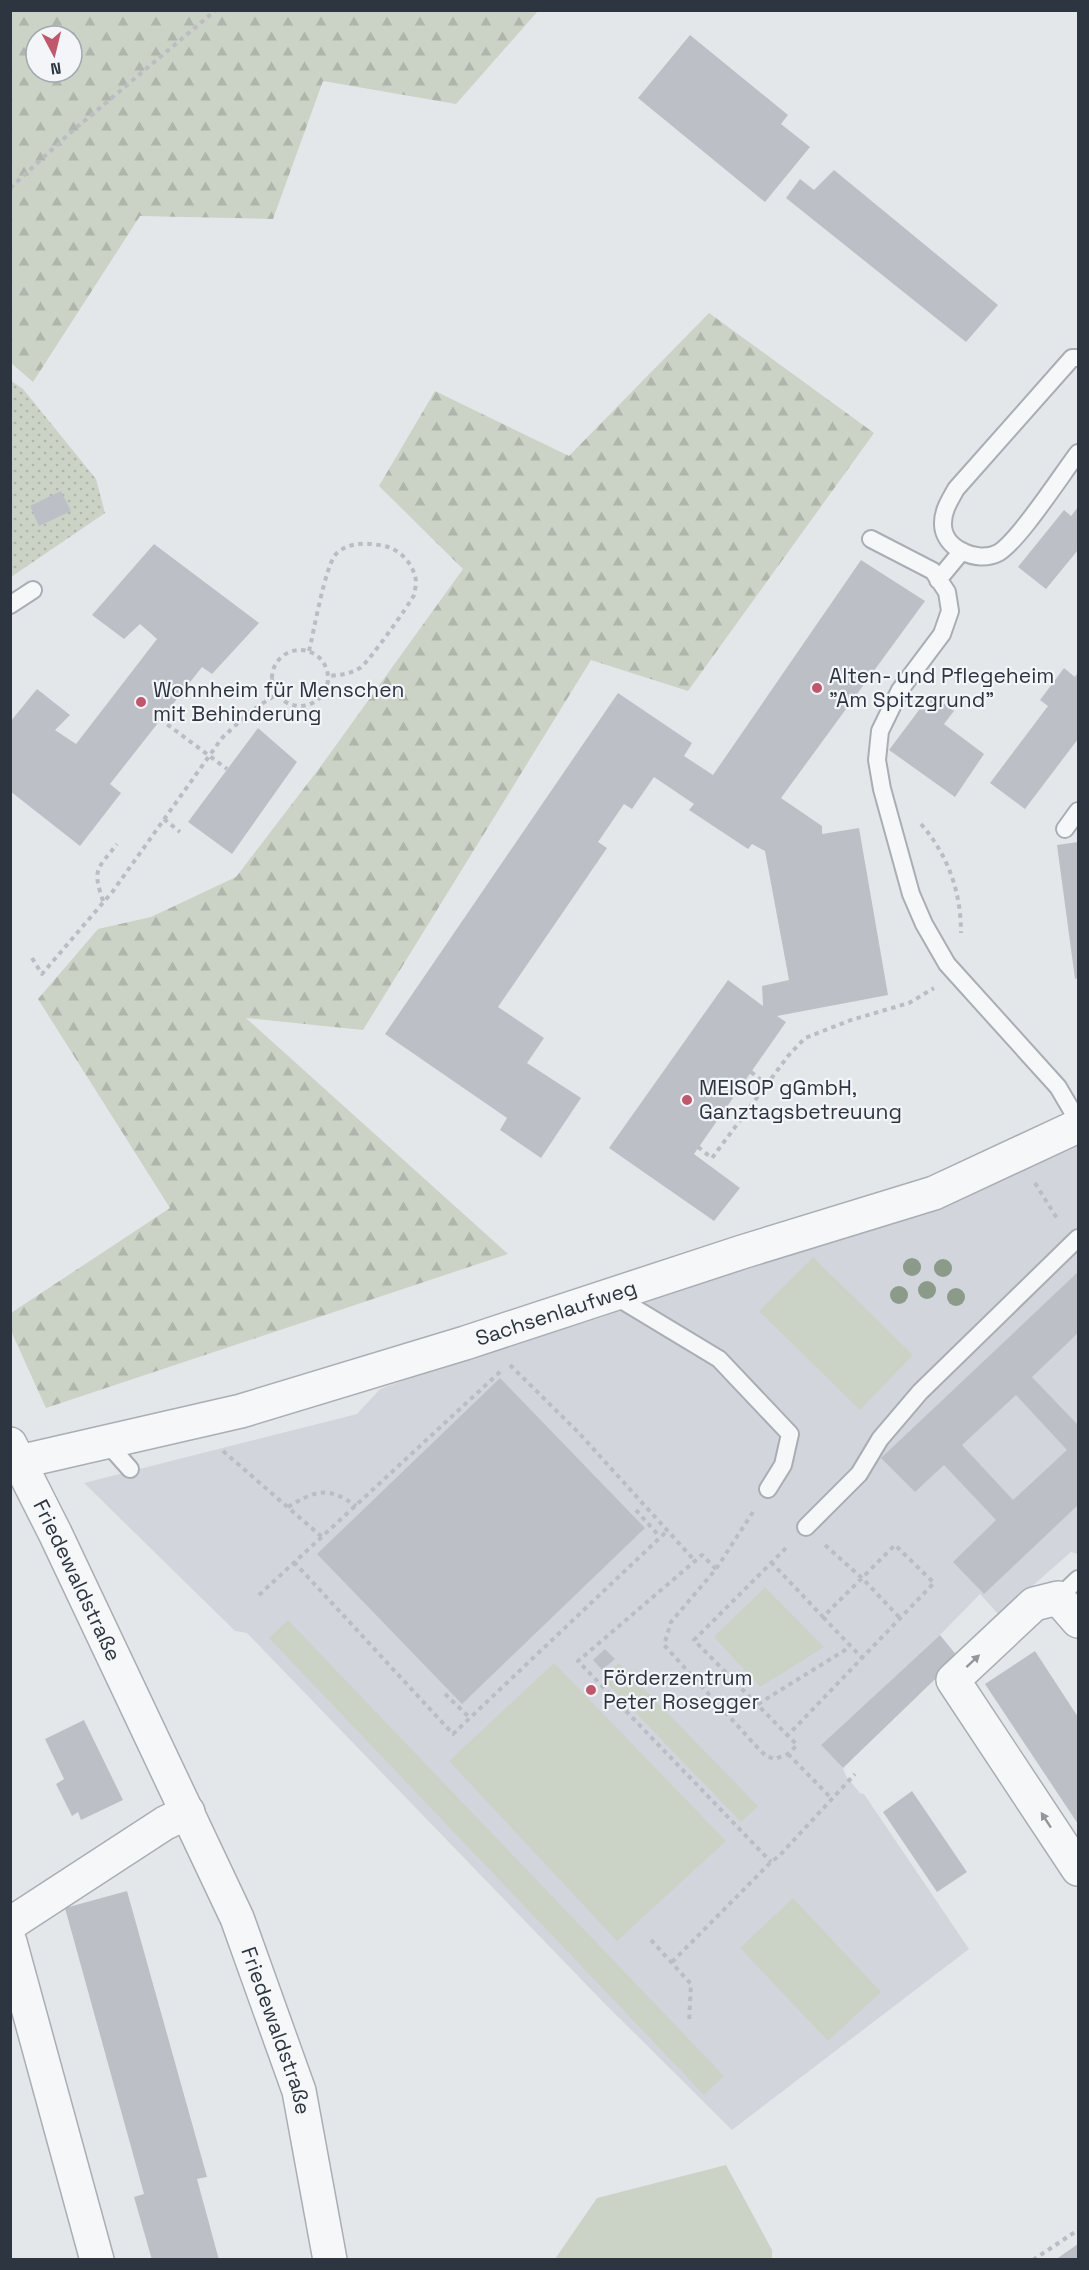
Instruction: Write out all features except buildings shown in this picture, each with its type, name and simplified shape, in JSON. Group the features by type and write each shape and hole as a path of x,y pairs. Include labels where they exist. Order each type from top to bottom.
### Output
{"street":[{"name":"Sachsenlaufweg","path":"14,1457 106,1442 241,1411 465,1343 742,1252 934,1193 1078,1124"},
{"name":"Friedewaldstraße","path":"14,1457 188,1812 237,1918 299,2091 330,2259"},
{"path":"1072,1600 1034,1604 953,1680 1078,1869"},
{"path":"10,1924 165,1823 188,1812"},
{"path":"10,1942 97,2259"}],"lane":[{"path":"1078,358 1072,358 956,489 945,507 942,524 947,539 962,551 980,557 998,553 1015,538 1078,453"},
{"path":"871,539 933,571 947,592 950,611 942,634 900,690 880,731 877,760 882,789 910,894 924,924 951,969 1058,1087 1078,1124"},
{"path":"938,580 962,551"},
{"path":"10,605 33,590"},
{"path":"1065,829 1078,811"},
{"path":"806,1527 859,1474 880,1439 920,1392 1076,1240"},
{"path":"612,1295 719,1359 790,1434 783,1465 768,1489"},
{"path":"106,1442 130,1469"}],"path":[{"path":"10,188 70,133 216,10"},
{"path":"309,651 325,582 336,555 349,545 372,543 393,549 410,562 416,582 414,594 373,656 361,667 346,674 329,676"},
{"path":"299,650 309,651 318,656 326,667 329,676 327,686 316,701 303,706 284,701 277,694 273,678 274,668 287,654 299,650"},
{"path":"32,958 42,974 113,891 222,738 251,711 277,694"},
{"path":"160,719 227,769"},
{"path":"698,1147 712,1158 766,1084 805,1038 842,1023 909,1003 951,969 961,939 961,920 954,882 947,863 932,836 912,813 890,817"},
{"path":"164,819 180,832"},
{"path":"103,901 96,881 96,871 117,844"},
{"path":"751,1072 766,1084"},
{"path":"1031,1148 1028,1173 1067,1234 1076,1240"},
{"path":"259,1595 509,1364 578,1432 695,1561"},
{"path":"228,1457 322,1537"},
{"path":"768,1489 716,1569 671,1622 664,1645 766,1756 776,1759 788,1754 797,1744 694,1640 806,1527"},
{"path":"288,1507 309,1494 328,1492 341,1495 356,1506"},
{"path":"636,1510 660,1537"},
{"path":"294,1562 453,1734 668,1530"},
{"path":"821,1542 862,1578 900,1618"},
{"path":"788,1735 934,1583 895,1545 823,1617"},
{"path":"716,1569 702,1555 578,1661 771,1862"},
{"path":"771,1562 862,1658"},
{"path":"758,1704 850,1647"},
{"path":"446,1694 470,1718"},
{"path":"788,1754 832,1799"},
{"path":"672,1962 780,1855 855,1774"},
{"path":"651,1940 691,1984 689,2023"},
{"path":"1033,2259 1078,2230"}],"shaded area":[{"name":"Förderzentrum Peter Rosegger","path":"1078,1143 1078,1554 1071,1552 999,1615 980,1594 940,1635 821,1745 843,1768 846,1776 860,1793 864,1794 969,1949 732,2130 604,2003 247,1633 235,1631 84,1483 357,1414 380,1389 466,1358 597,1319 877,1222"}],"green space":[{"path":"11,10 538,11 456,104 323,81 273,219 140,216 33,382 11,363"},
{"path":"709,313 874,433 688,691 591,660 363,1030 246,1018 508,1254 46,1408 11,1331 11,1313 170,1208 38,999 98,929 151,917 236,877 321,766 463,569 379,486 435,391 569,456"},
{"path":"10,380 23,389 96,479 105,513 11,577"},
{"path":"813,1257 913,1355 860,1410 759,1311"},
{"path":"765,1587 824,1647 760,1687 714,1637"},
{"path":"288,1620 724,2076 704,2095 269,1638"},
{"path":"554,1663 726,1841 617,1941 449,1761"},
{"path":"619,1663 758,1806 741,1822 602,1678"},
{"path":"793,1898 881,1992 828,2041 740,1948"},
{"path":"726,2165 772,2250 772,2259 555,2259 597,2198"}],"place":[{"name":"Alten- und Pflegeheim \"Am Spitzgrund\"","path":"817,688"},
{"name":"Wohnheim für Menschen mit Behinderung","path":"141,702"},
{"name":"MEISOP gGmbH, Ganztagsbetreuung","path":"687,1100"},
{"name":"Förderzentrum Peter Rosegger","path":"591,1690"}]}
